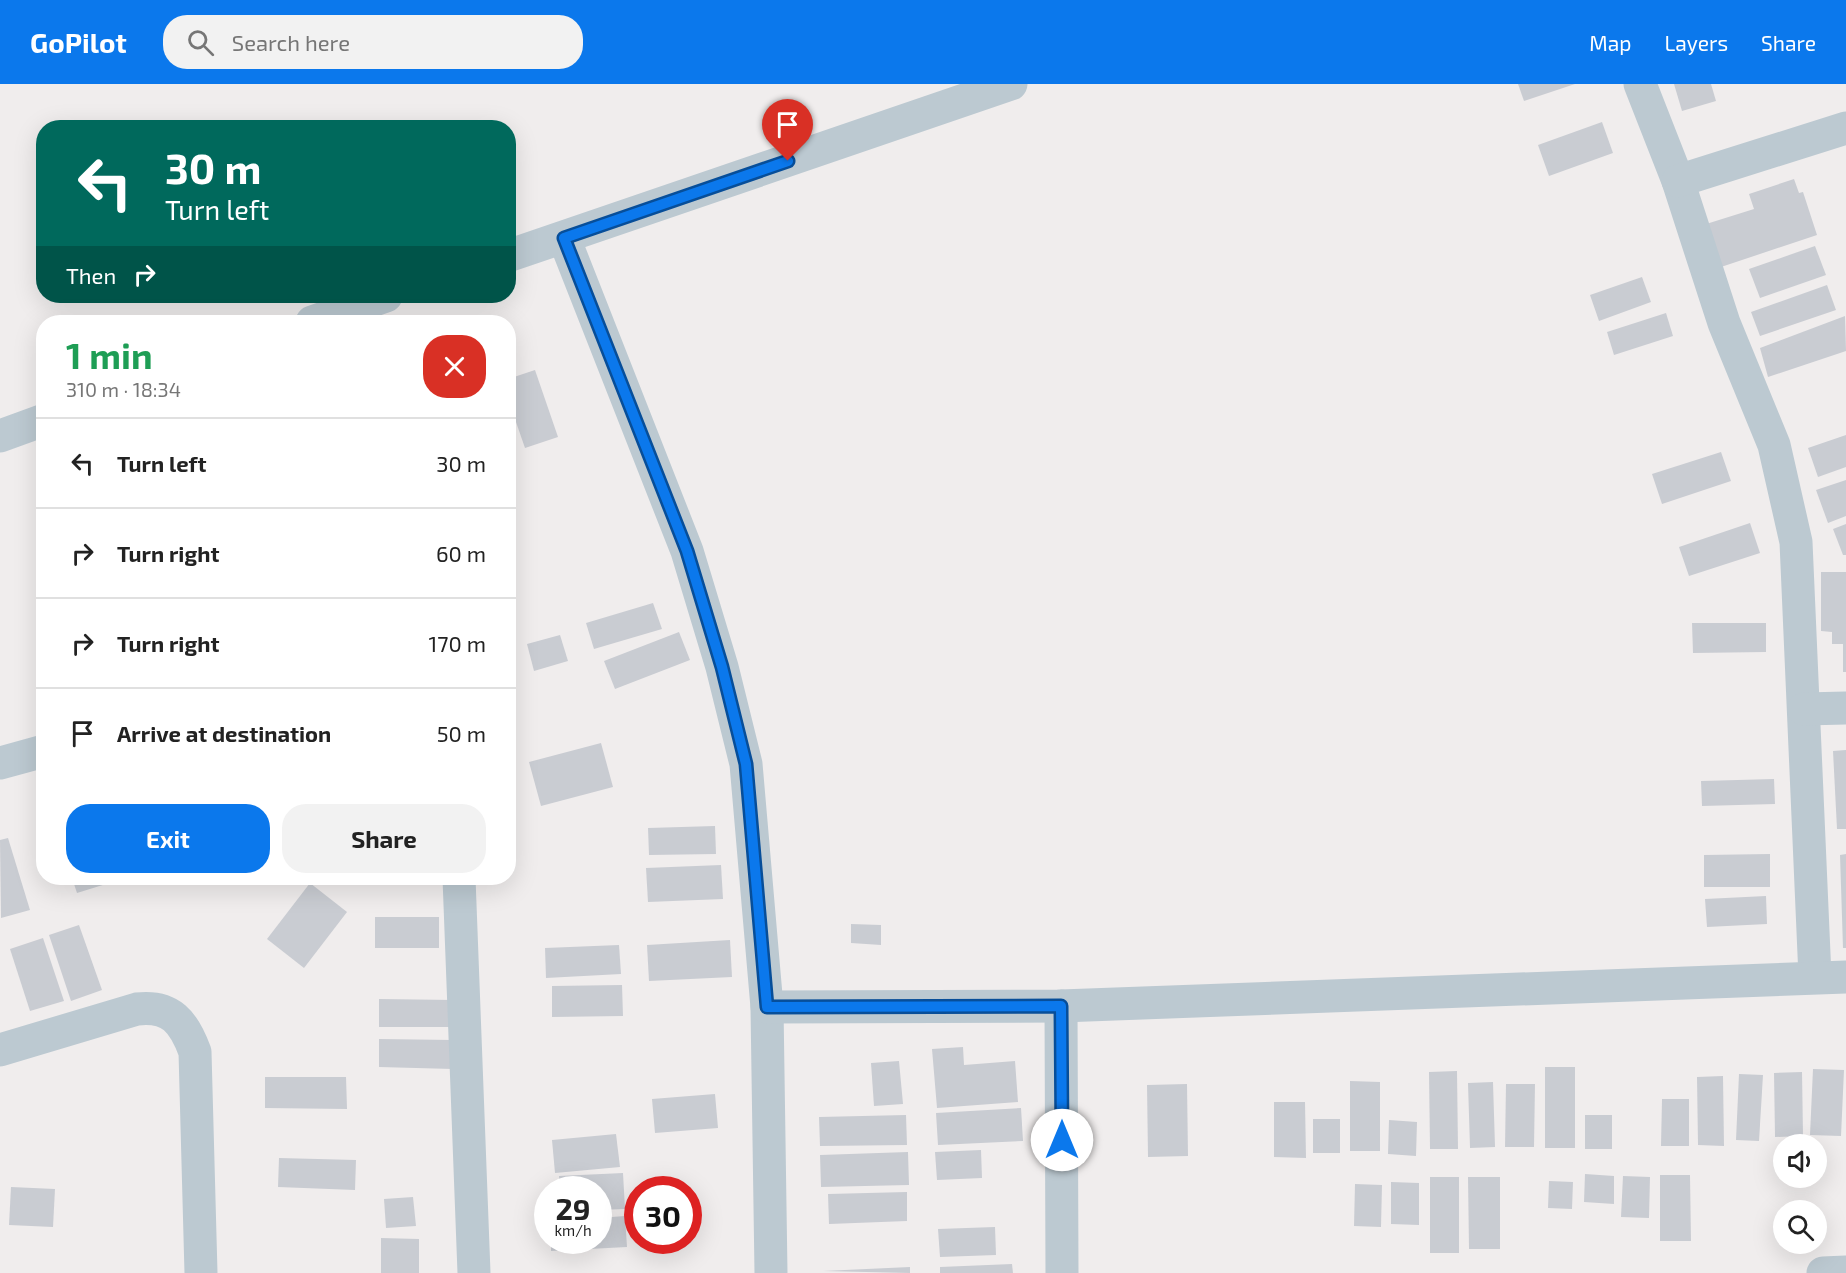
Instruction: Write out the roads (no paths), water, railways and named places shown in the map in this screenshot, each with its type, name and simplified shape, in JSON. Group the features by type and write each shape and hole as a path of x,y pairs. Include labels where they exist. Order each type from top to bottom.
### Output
{"street":[{"path":"516,253 1011,84"},
{"path":"767,1007 1061,1006 1831,977 1804,710 1796,542 1774,444 1724,323 1678,181 1640,84"},
{"path":"1678,181 1846,128"},
{"path":"564,238 687,551 722,667 746,764 767,1007 771,1273"},
{"path":"332,315 366,303"},
{"path":"0,436 36,423"},
{"path":"1804,710 1846,708"},
{"path":"1,761 36,753"},
{"path":"459,885 474,1273"},
{"path":"1061,1006 1062,1273"},
{"path":"0,1050 137,1009 153,1007 169,1012 181,1024 195,1052 201,1273"},
{"path":"1823,1273 1846,1272"}]}
